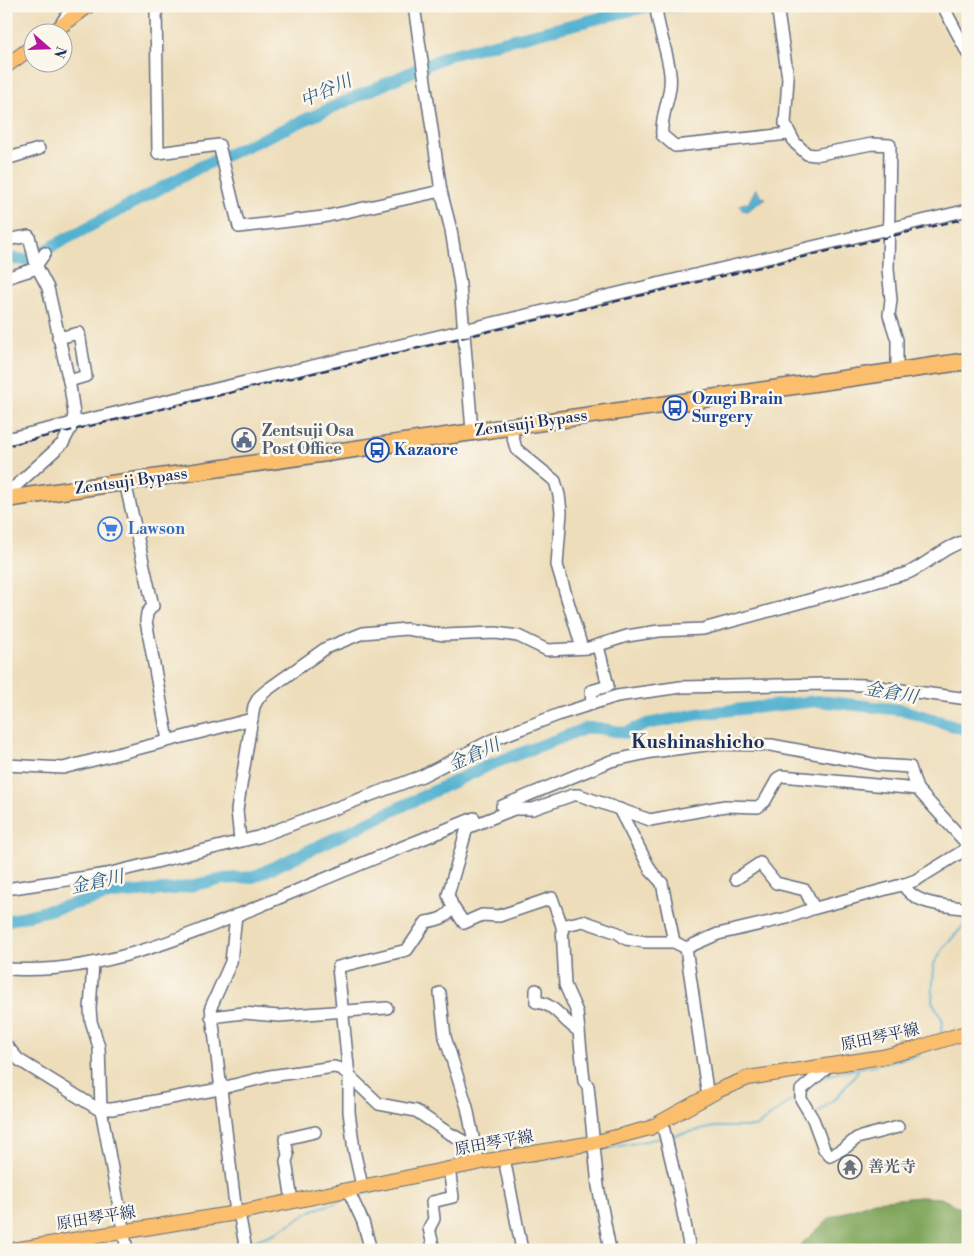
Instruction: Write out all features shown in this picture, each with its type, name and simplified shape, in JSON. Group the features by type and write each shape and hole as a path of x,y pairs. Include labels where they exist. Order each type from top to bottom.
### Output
{"highway":[{"name":"Zentsuji Bypass","path":"7,499 968,361"}],"main road":[{"path":"68,22 88,6"},
{"path":"6,66 22,54"},
{"name":"原田琴平線","path":"13,1250 59,1246 123,1231 237,1213 292,1201 350,1195 362,1186 450,1173 478,1162 505,1162 594,1149 650,1128 665,1132 708,1097 719,1090 748,1078 829,1066 915,1049 968,1032"}],"street":[{"path":"62,22 73,6"},
{"path":"156,6 158,153 219,145 239,227 323,216 441,192"},
{"path":"414,6 441,192 454,249 465,330 472,431"},
{"path":"656,6 671,86 662,123 662,135 675,146 788,134"},
{"path":"777,6 788,78 784,116 788,134 807,154 815,155 872,144 890,145 887,229 891,300 889,315 897,340 897,370"},
{"path":"944,6 968,54"},
{"path":"6,159 39,149"},
{"path":"6,439 968,210"},
{"path":"6,240 29,236 36,265 48,288 73,407 73,423 63,443 10,491 7,499"},
{"path":"6,278 34,270 45,253"},
{"path":"58,338 79,333 86,376 69,381"},
{"path":"510,426 516,449 554,481 560,495 561,512 557,565 582,648"},
{"path":"125,482 153,606 147,614 146,621 168,740"},
{"path":"240,840 237,810 252,719 259,697 326,648 363,634 406,629 444,635 496,633 518,636 547,650 598,646 627,636 659,631 702,629 908,573 924,566 951,545 968,540"},
{"path":"592,704 590,691 608,686 598,646"},
{"path":"6,889 107,874 258,837 422,776 492,740 617,696 681,687 791,684 864,685 968,699"},
{"path":"6,764 63,768 252,719"},
{"path":"610,1250 594,1149 576,1012 565,984 562,926 552,898 499,916 482,915 464,924 448,895 467,828 611,761 652,752 714,744 772,745 878,765 910,767 917,789 968,847 916,880 814,908 787,918 718,934 686,948"},
{"path":"6,967 46,970 93,964 183,936 513,805 533,809 579,795 650,820 659,820 725,806 758,807 765,802 778,778 782,776 917,789"},
{"path":"619,809 651,871 662,883 674,942"},
{"path":"736,879 760,863 776,883 805,890 814,908"},
{"path":"903,884 911,895 922,900 968,909"},
{"path":"362,1186 354,1150 349,1112 349,1076 338,967 407,950 426,922 440,919 453,907"},
{"path":"236,915 231,962 212,1001 211,1017 237,1213 246,1246"},
{"path":"562,926 583,921 618,933 626,939 646,942 674,942 686,948"},
{"path":"686,948 708,1097"},
{"path":"93,964 90,1008 91,1021 99,1047 101,1109 127,1250"},
{"path":"536,990 536,1002 556,1010 572,1027 579,1031"},
{"path":"440,993 445,1037 467,1107 478,1162"},
{"path":"211,1017 243,1012 279,1016 387,1008"},
{"path":"6,1045 19,1060 86,1102 101,1109 112,1109 220,1089 270,1076 334,1067 349,1076 379,1104 416,1111 447,1132 467,1143 474,1144"},
{"path":"829,1066 801,1095 813,1119 824,1149 830,1156 846,1148 856,1138 898,1127"},
{"path":"292,1201 285,1139 315,1132"},
{"path":"665,1132 690,1250"},
{"path":"505,1162 507,1199 523,1236 522,1250"},
{"path":"434,1250 429,1228 434,1219 432,1202 453,1197 450,1173"},
{"path":"350,1195 363,1222 371,1250"}],"green space":[{"path":"920,1197 941,1198 968,1212 968,1250 795,1250 831,1217 874,1201"}],"water":[{"path":"756,188 761,197 766,198 747,211 742,210 740,205 748,204"}],"waterway":[{"name":"中谷川","path":"6,258 27,260 200,167 449,55 645,7 680,6"},
{"name":"金倉川","path":"6,921 113,894 175,889 223,879 253,877 487,766 587,728 625,733 647,724 704,713 818,701 902,710 968,730"},
{"path":"941,1033 943,1021 932,1001 934,964 945,946 968,921"},
{"path":"823,1078 829,1075 920,1055"},
{"path":"816,1114 837,1097 858,1071"},
{"path":"670,1136 715,1127 756,1127 797,1096"},
{"path":"599,1150 661,1138"},
{"path":"510,1164 590,1152"},
{"path":"356,1196 413,1183"},
{"path":"249,1243 275,1233 313,1210 347,1199"},
{"path":"225,1250 240,1246"}],"railway":[{"path":"6,446 968,218"}],"place":[{"name":"Ozugi Brain Surgery","path":"675,408"},
{"name":"Zentsuji Osa Post Office","path":"244,440"},
{"name":"Kazaore","path":"377,450"},
{"name":"Lawson","path":"110,529"},
{"name":"善光寺","path":"850,1167"}],"district":[{"name":"Kushinashicho","path":"698,742"}]}
